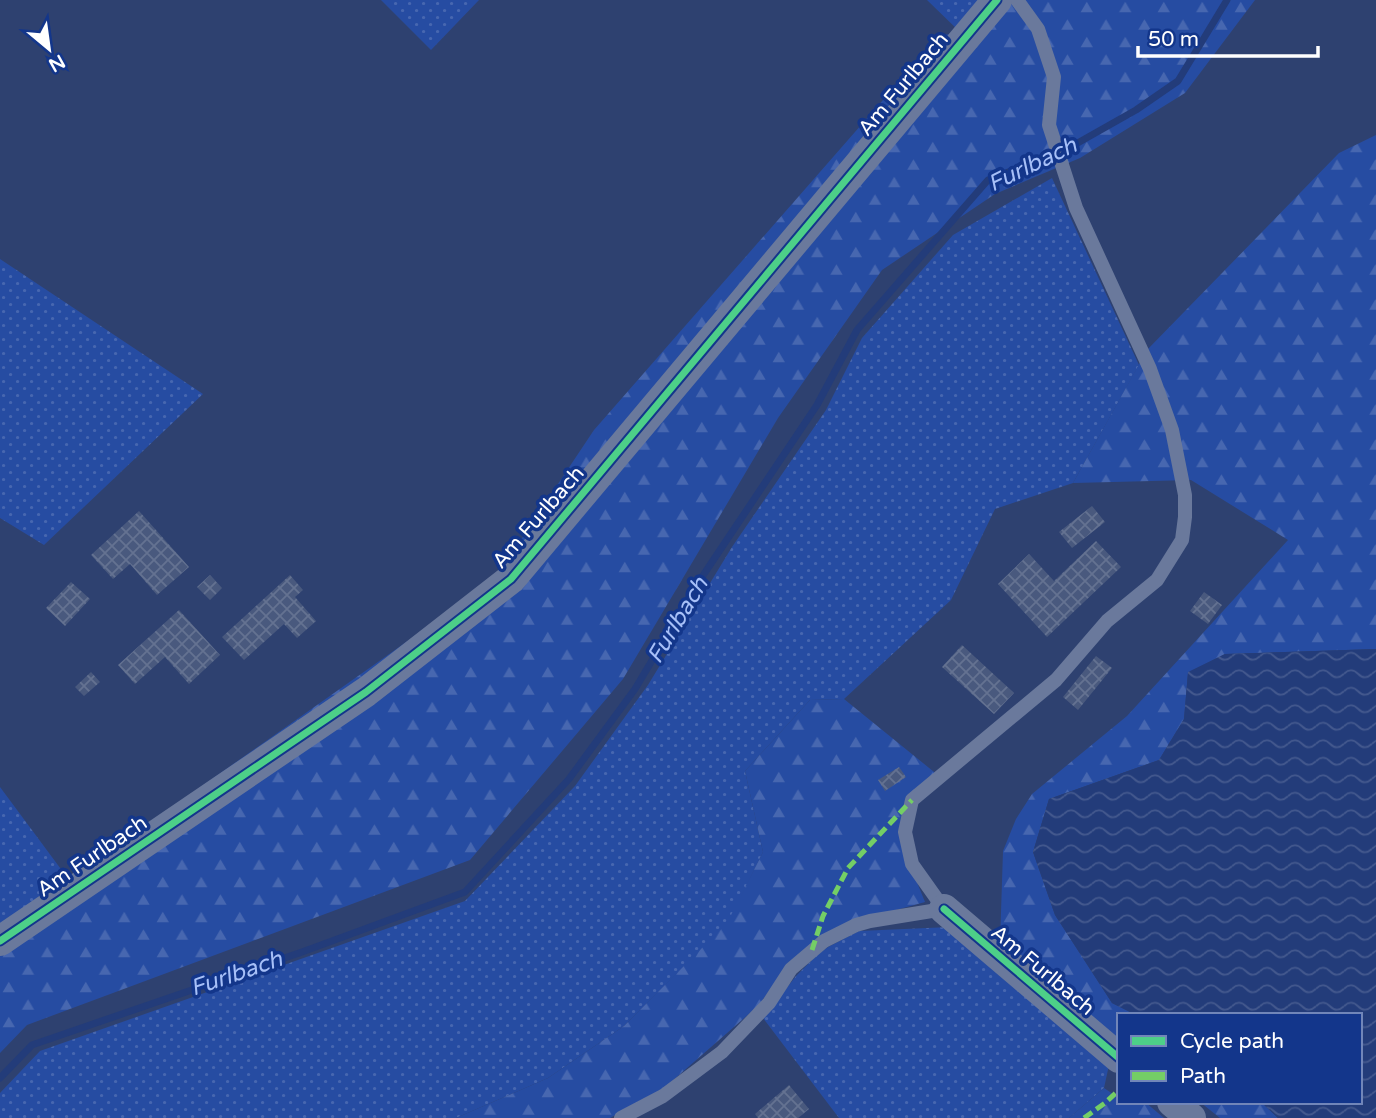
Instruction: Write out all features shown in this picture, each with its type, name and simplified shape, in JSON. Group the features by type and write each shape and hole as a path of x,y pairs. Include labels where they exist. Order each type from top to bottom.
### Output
{"street":[{"name":"Am Furlbach","path":"0,942 366,692 511,579 997,0"},
{"name":"Am Furlbach","path":"944,909 1117,1056"},
{"path":"1174,1104 1191,1118"}],"lane":[{"path":"621,1118 663,1096 722,1052 769,1003 791,969 824,942 856,925 870,921 944,909 912,864 905,832 912,800 1056,680 1107,621 1157,580 1182,540 1185,495 1172,430 1150,369 1076,208 1049,125 1054,77 1038,29 1017,0"}],"green space":[{"path":"381,0 479,0 431,50"},
{"path":"927,0 988,0 960,32"},
{"path":"988,0 1255,0 1185,93 1080,158 995,194 882,270 778,418 623,679 470,860 27,1025 0,1053 0,931 494,580 594,430 939,36 960,32"},
{"path":"1376,135 1376,649 1225,654 1188,673 1184,719 1159,760 1049,799 1033,852 1055,915 1112,1003 1132,1013 1117,1013 1117,1037 1000,944 1003,851 1016,819 1032,794 1127,716 1288,540 1191,480 1073,483 1147,350 1339,153"},
{"path":"1052,178 1139,365 1073,483 995,509 951,600 844,699 810,700 745,771 763,852 728,923 624,1026 548,1078 456,1118 0,1118 0,1093 40,1051 465,901 575,786 648,685 732,547 826,410 862,338 953,235"},
{"path":"0,259 203,394 44,545 0,518"},
{"path":"844,699 939,776 910,799 910,865 925,902 853,922 787,967 758,1006 663,1089 610,1118 456,1118 548,1078 624,1026 727,923 763,852 745,771 810,700"},
{"path":"0,787 69,880 0,931"},
{"path":"950,927 1109,1065 1104,1088 1069,1118 839,1118 763,1018 796,976 817,955 859,931"},
{"path":"1104,1088 1117,1097 1117,1104 1147,1104 1164,1118 1069,1118"},
{"path":"1202,1104 1263,1104 1278,1118 1220,1118"}],"water":[{"path":"1376,649 1376,1118 1278,1118 1263,1104 1362,1104 1362,1013 1132,1013 1112,1003 1055,915 1033,852 1049,799 1159,760 1184,719 1188,672 1225,654"}],"building":[{"path":"1092,506 1105,522 1072,548 1059,532"},
{"path":"139,511 189,567 157,595 130,564 113,579 91,555"},
{"path":"1096,541 1121,567 1047,637 998,584 1029,554 1054,581"},
{"path":"210,575 222,588 210,600 197,587"},
{"path":"290,575 303,590 295,597 316,621 297,638 284,624 244,660 222,637"},
{"path":"71,582 90,599 65,626 46,608"},
{"path":"1204,592 1222,605 1208,624 1190,611"},
{"path":"179,610 220,655 189,684 165,657 135,684 118,665"},
{"path":"962,645 1014,693 994,714 942,667"},
{"path":"1096,656 1112,668 1078,710 1063,697"},
{"path":"91,672 100,682 84,696 75,687"},
{"path":"899,767 906,777 885,791 878,780"},
{"path":"789,1085 809,1109 798,1118 758,1118 755,1114"}],"waterway":[{"name":"Furlbach","path":"0,1078 32,1045 302,952 465,892 569,779 635,689 700,580 817,405 857,330 988,180 1067,149 1136,110 1178,81 1227,0"}],"marked path":[{"path":"812,950 823,916 848,868 912,800"},
{"path":"1084,1118 1117,1092"}],"cycle path":[{"path":"0,941 366,692 511,579 997,0"},
{"path":"944,909 1117,1056"}]}
